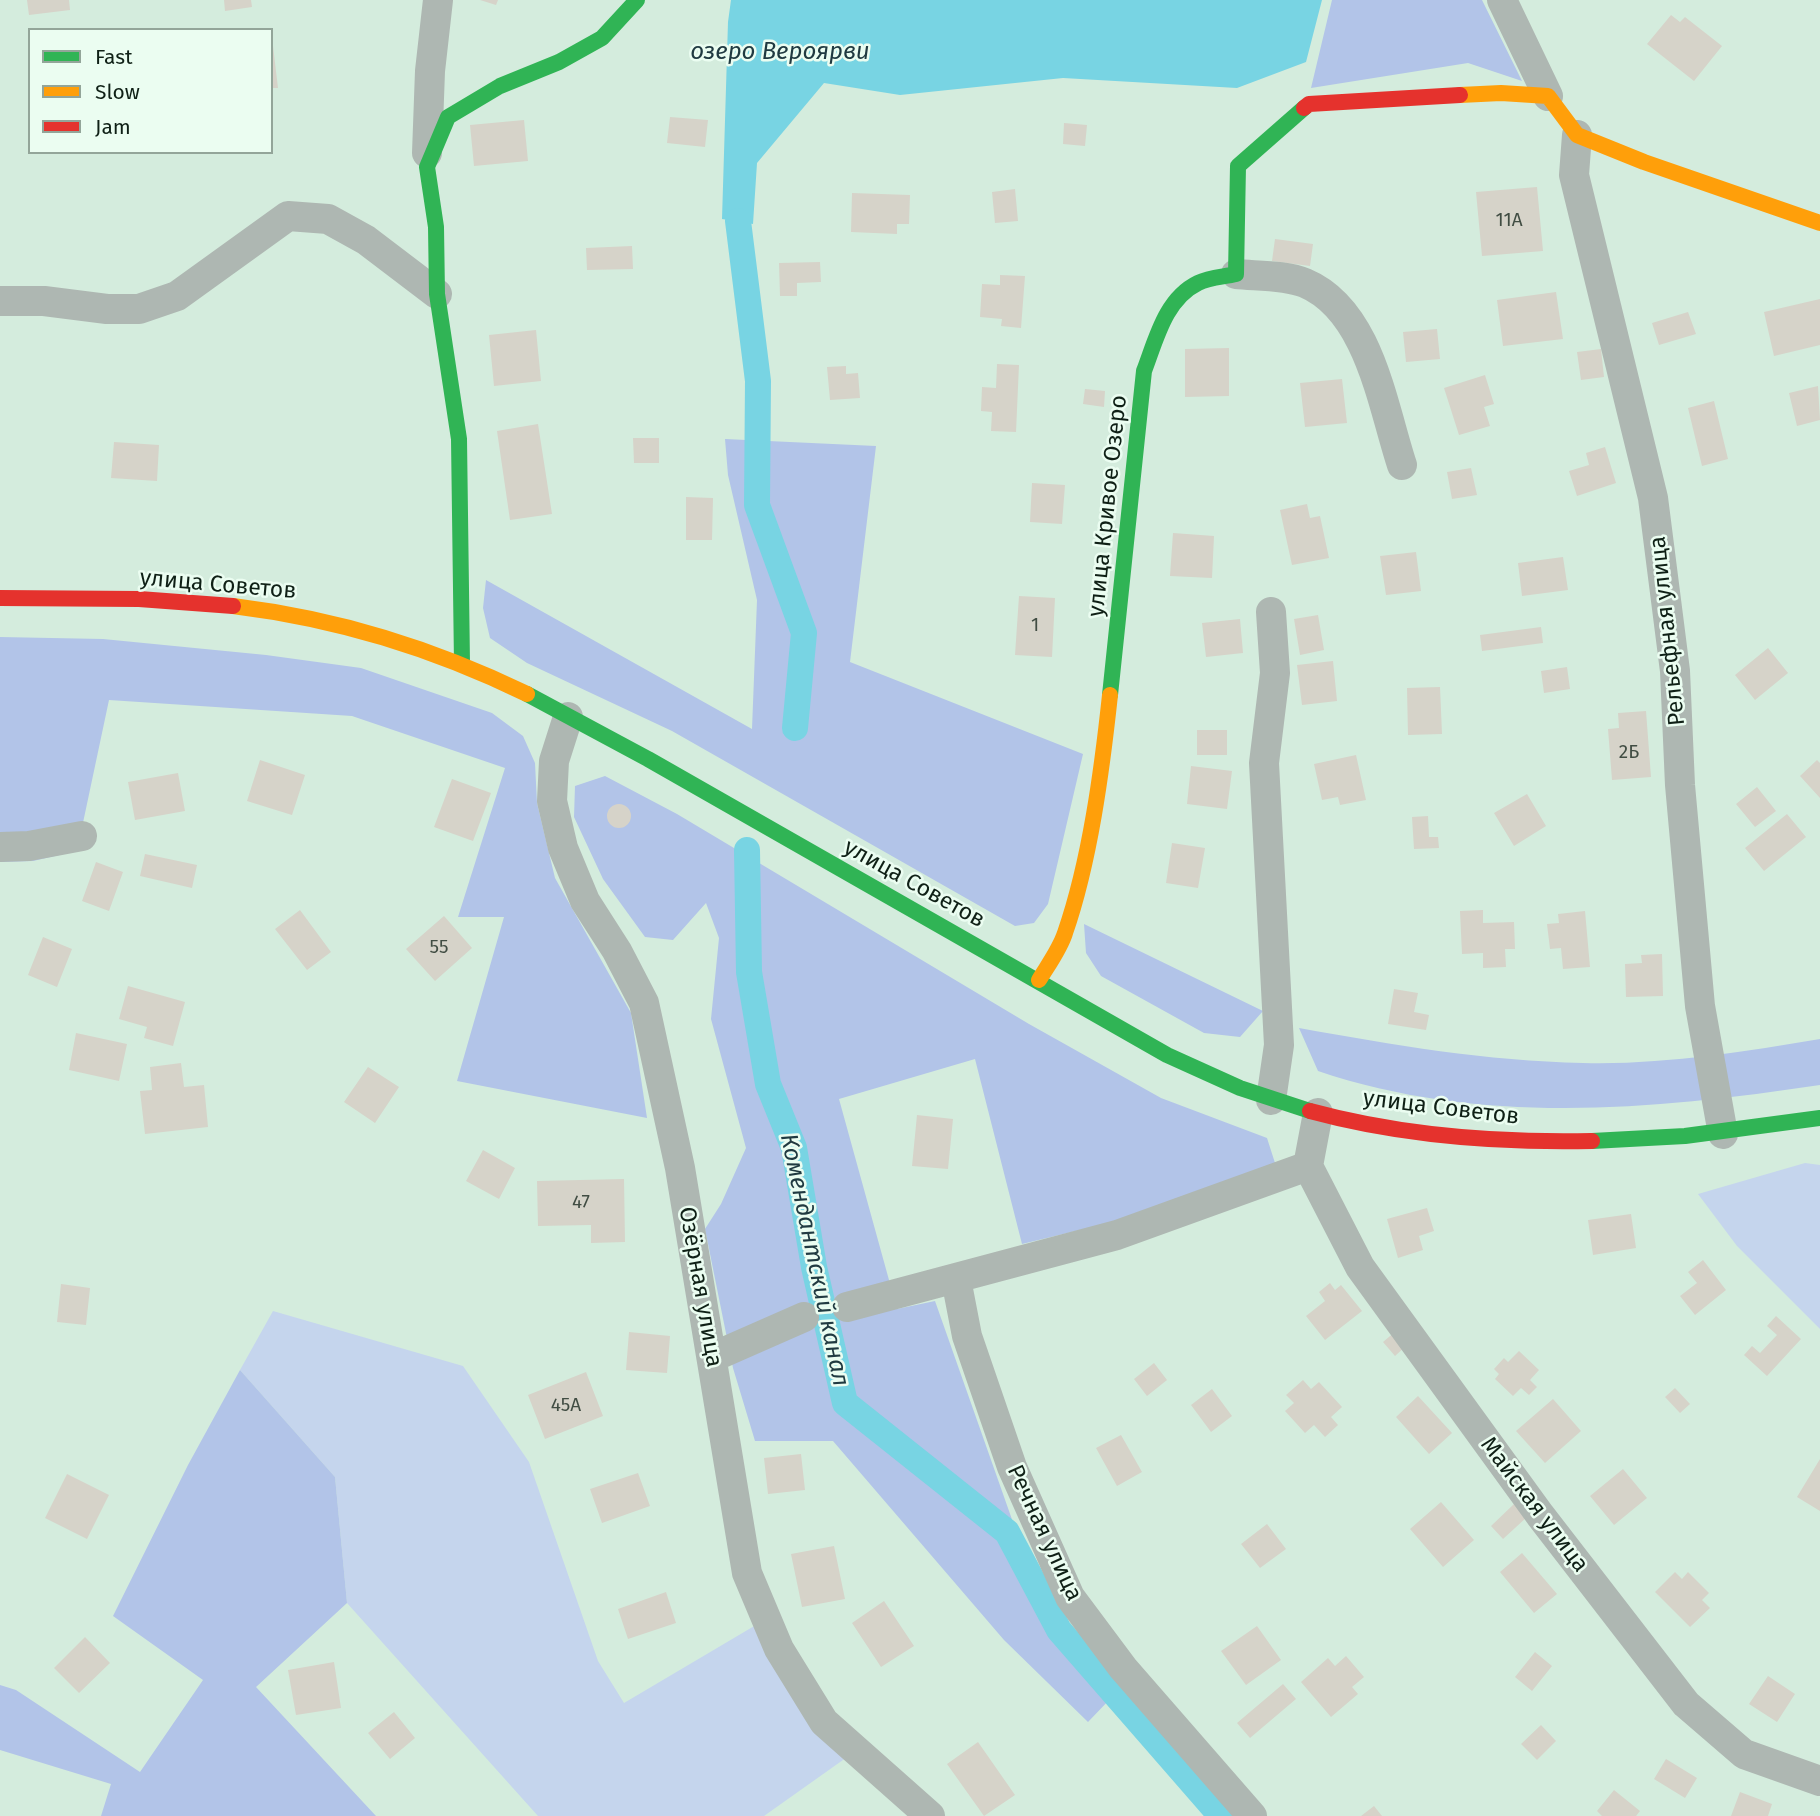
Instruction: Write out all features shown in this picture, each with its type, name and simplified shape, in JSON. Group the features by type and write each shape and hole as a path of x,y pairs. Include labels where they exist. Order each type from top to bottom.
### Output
{"street":[{"path":"438,0 430,71 426,167 436,227 437,294 459,439 462,664"},
{"path":"426,167 448,117 500,86 559,62 602,38 637,0"},
{"path":"1502,0 1548,96 1577,135 1644,162 1820,223"},
{"path":"1402,465 1360,335 1334,299 1303,282 1236,274 1238,166 1309,104 1501,93 1548,96"},
{"name":"Рельефная улица","path":"1577,135 1574,175 1653,498 1675,671 1682,811 1700,1006 1723,1134"},
{"path":"0,301 44,301 107,309 139,309 177,296 288,216 328,219 366,240 437,294"},
{"name":"улица Кривое Озеро","path":"1039,981 1065,935 1087,843 1105,744 1144,371 1164,318 1179,298 1198,283 1236,274"},
{"name":"улица Советов","path":"0,598 67,597 276,609 371,631 462,664 568,717 1039,981 1175,1061 1271,1100 1395,1130 1468,1139 1644,1141 1723,1134 1820,1118"},
{"path":"1271,612 1275,673 1264,763 1279,1045 1271,1100"},
{"name":"Озёрная улица","path":"568,717 554,761 552,801 563,848 585,901 644,1003 680,1168 747,1573 779,1649 824,1722 930,1816"},
{"path":"0,847 29,846 82,836"},
{"path":"847,1307 1117,1235 1308,1166 1318,1113"},
{"name":"Майская улица","path":"1308,1166 1360,1267 1539,1515 1686,1704 1744,1754 1820,1781"},
{"name":"Речная улица","path":"956,1279 967,1336 1012,1467 1070,1597 1123,1668 1252,1816"},
{"path":"713,1357 804,1317"}],"shaded area":[{"path":"1332,0 1482,0 1522,81 1468,63 1311,88"},
{"path":"725,439 876,446 850,662 1083,754 1048,904 1034,923 1015,926 672,731 527,663 490,638 483,608 486,580 752,729 757,600 728,475"},
{"path":"0,637 103,639 266,655 361,668 492,713 523,736 535,763 537,803 555,878 631,1013 647,1118 457,1081 504,917 458,917 505,768 352,716 109,700 77,851 33,861 0,862"},
{"path":"605,776 677,814 1029,1024 1161,1098 1267,1138 1275,1163 1113,1222 1022,1244 975,1059 839,1099 897,1309 935,1301 1052,1633 1112,1697 1088,1722 1004,1640 833,1441 755,1441 733,1368 705,1229 721,1204 746,1148 711,1019 719,938 706,903 673,940 645,937 603,879 574,817 575,786"},
{"path":"1084,924 1263,1011 1240,1037 1204,1033 1101,976 1086,953"},
{"path":"1299,1028 1476,1056 1583,1063 1672,1060 1820,1039 1820,1085 1631,1106 1504,1106 1442,1100 1380,1088 1318,1071"},
{"path":"1805,1163 1820,1165 1820,1329 1737,1246 1698,1194"},
{"path":"273,1311 463,1366 529,1462 598,1661 624,1703 761,1622 850,1755 764,1816 538,1816 347,1603 335,1477 240,1370"},
{"path":"240,1370 335,1477 347,1603 256,1687 376,1816 101,1816 111,1784 0,1750 0,1685 16,1690 140,1772 203,1680 113,1616 188,1465"}],"water":[{"name":"озеро Вероярви","path":"731,0 1322,0 1306,62 1237,88 1063,78 900,95 824,83 757,163 753,224 722,219"}],"building":[{"path":"27,0 69,0 70,10 29,15"},
{"path":"224,0 251,0 252,7 225,11"},
{"path":"480,0 498,0 496,5"},
{"path":"1671,15 1680,22 1685,17 1722,46 1694,81 1647,44"},
{"path":"273,46 278,88 273,88"},
{"path":"670,117 708,120 705,147 667,143"},
{"path":"524,120 528,161 474,166 470,125"},
{"path":"1064,123 1087,125 1085,146 1063,144"},
{"path":"1537,187 1543,251 1482,256 1476,192"},
{"path":"1015,189 1018,221 995,223 992,192"},
{"path":"852,193 910,195 909,224 897,224 897,234 851,232"},
{"path":"1275,239 1313,244 1310,266 1272,261"},
{"path":"632,246 633,269 587,270 586,248"},
{"path":"820,262 821,282 797,283 797,296 780,296 779,263"},
{"path":"1000,275 1025,276 1021,328 1001,326 1002,319 980,317 982,284 1000,285"},
{"path":"1556,292 1563,339 1503,346 1497,300"},
{"path":"1820,299 1820,345 1774,356 1764,312"},
{"path":"1688,312 1696,334 1659,345 1652,323"},
{"path":"1437,329 1440,359 1406,362 1403,332"},
{"path":"536,330 541,381 494,386 489,335"},
{"path":"1229,348 1229,396 1185,397 1185,349"},
{"path":"1601,349 1604,377 1581,380 1577,352"},
{"path":"997,364 1019,365 1016,432 991,431 992,412 981,411 982,387 996,388"},
{"path":"846,366 846,374 858,373 860,398 830,400 827,367"},
{"path":"1485,375 1494,404 1484,407 1490,426 1459,435 1444,388"},
{"path":"1342,379 1347,423 1305,427 1300,383"},
{"path":"1818,386 1820,420 1797,426 1789,393"},
{"path":"1085,389 1105,391 1104,407 1083,404"},
{"path":"1714,401 1728,459 1702,466 1688,408"},
{"path":"538,424 552,514 510,520 497,431"},
{"path":"633,438 659,438 659,463 634,463"},
{"path":"114,442 159,445 157,481 111,478"},
{"path":"1605,447 1616,483 1577,496 1569,471 1589,465 1586,453"},
{"path":"1471,468 1477,495 1452,499 1447,472"},
{"path":"1032,483 1065,485 1062,524 1030,522"},
{"path":"686,497 713,498 712,540 686,540"},
{"path":"1307,504 1310,518 1320,516 1329,558 1292,565 1280,510"},
{"path":"1173,533 1214,536 1212,578 1170,576"},
{"path":"1416,552 1421,591 1386,595 1380,556"},
{"path":"1563,557 1568,590 1522,596 1518,563"},
{"path":"1019,596 1055,598 1052,657 1015,655"},
{"path":"1318,615 1324,650 1300,655 1294,619"},
{"path":"1240,619 1243,653 1206,657 1202,623"},
{"path":"1541,627 1543,643 1482,651 1480,635"},
{"path":"1768,648 1788,673 1755,700 1735,675"},
{"path":"1333,661 1337,701 1302,705 1297,665"},
{"path":"1567,667 1570,689 1544,693 1541,671"},
{"path":"1440,687 1442,734 1408,735 1407,688"},
{"path":"1646,711 1651,777 1612,780 1608,729 1619,728 1618,713"},
{"path":"1197,730 1227,730 1227,755 1197,755"},
{"path":"1356,755 1366,800 1340,805 1338,797 1322,800 1314,764"},
{"path":"260,760 305,775 292,815 247,801"},
{"path":"1817,760 1820,763 1820,798 1800,776"},
{"path":"1191,766 1232,771 1227,809 1187,804"},
{"path":"178,773 185,811 135,820 128,782"},
{"path":"452,779 491,793 473,841 434,827"},
{"path":"1757,787 1776,811 1755,827 1736,804"},
{"path":"1527,794 1546,826 1514,846 1494,813"},
{"path":"614,804 624,804 631,811 631,821 624,828 614,828 607,821 607,811"},
{"path":"1787,814 1806,837 1764,871 1745,848"},
{"path":"1428,816 1429,837 1438,837 1439,848 1414,849 1412,817"},
{"path":"1172,843 1205,848 1198,888 1166,883"},
{"path":"145,854 197,865 192,888 140,876"},
{"path":"96,862 123,872 109,911 82,901"},
{"path":"300,910 331,952 307,970 275,929"},
{"path":"1483,910 1483,923 1514,922 1515,949 1505,949 1506,967 1483,968 1483,953 1462,954 1460,911"},
{"path":"1585,911 1590,967 1563,969 1561,948 1550,949 1547,924 1559,923 1558,914"},
{"path":"444,916 472,948 435,981 406,949"},
{"path":"43,937 72,949 57,987 28,975"},
{"path":"1662,954 1663,996 1626,997 1625,964 1642,963 1641,955"},
{"path":"128,986 185,1002 173,1046 144,1038 147,1027 119,1019"},
{"path":"1394,989 1418,993 1414,1012 1429,1015 1426,1030 1388,1024"},
{"path":"76,1033 127,1044 119,1081 69,1070"},
{"path":"181,1063 184,1087 204,1085 208,1127 145,1134 140,1091 152,1090 150,1067"},
{"path":"368,1067 399,1087 375,1123 344,1102"},
{"path":"917,1115 953,1119 948,1169 912,1166"},
{"path":"483,1150 515,1168 499,1199 466,1181"},
{"path":"624,1179 625,1242 591,1243 591,1225 538,1226 537,1181"},
{"path":"1427,1208 1434,1231 1419,1236 1423,1250 1398,1258 1387,1219"},
{"path":"1631,1214 1636,1248 1593,1255 1588,1220"},
{"path":"1703,1260 1726,1290 1695,1315 1680,1296 1697,1283 1688,1272"},
{"path":"1330,1283 1335,1290 1341,1285 1362,1311 1325,1340 1306,1316 1325,1301 1319,1292"},
{"path":"61,1284 90,1288 86,1325 57,1322"},
{"path":"1776,1316 1801,1339 1767,1376 1744,1355 1752,1346 1760,1353 1777,1335 1767,1326"},
{"path":"1396,1331 1407,1345 1395,1356 1383,1342"},
{"path":"629,1332 670,1336 667,1373 626,1370"},
{"path":"1519,1351 1539,1370 1530,1380 1537,1387 1529,1395 1521,1388 1513,1396 1495,1379 1499,1374 1494,1369 1504,1358 1508,1362"},
{"path":"1154,1363 1167,1380 1147,1396 1134,1379"},
{"path":"586,1372 603,1416 545,1439 528,1395"},
{"path":"1303,1380 1311,1389 1319,1382 1342,1407 1331,1417 1338,1425 1325,1437 1314,1425 1305,1433 1285,1411 1294,1403 1286,1395"},
{"path":"1675,1388 1690,1404 1680,1413 1665,1397"},
{"path":"1212,1389 1232,1416 1211,1432 1191,1405"},
{"path":"1418,1396 1452,1433 1429,1454 1396,1417"},
{"path":"1553,1399 1581,1431 1545,1463 1516,1431"},
{"path":"1121,1435 1142,1472 1117,1486 1096,1448"},
{"path":"801,1454 805,1490 768,1494 764,1458"},
{"path":"1820,1459 1820,1511 1797,1497"},
{"path":"1623,1469 1647,1498 1614,1525 1590,1496"},
{"path":"638,1473 650,1506 602,1523 590,1489"},
{"path":"67,1474 109,1495 87,1539 45,1518"},
{"path":"1441,1502 1474,1540 1443,1567 1410,1529"},
{"path":"1514,1504 1527,1517 1503,1539 1491,1526"},
{"path":"1267,1524 1286,1549 1260,1568 1241,1544"},
{"path":"834,1546 845,1599 802,1607 791,1554"},
{"path":"1522,1553 1557,1594 1534,1613 1500,1572"},
{"path":"1675,1572 1682,1579 1688,1572 1709,1593 1702,1600 1710,1608 1690,1627 1655,1592"},
{"path":"666,1592 676,1623 628,1639 618,1609"},
{"path":"884,1601 914,1646 881,1667 852,1623"},
{"path":"1257,1626 1281,1660 1246,1685 1221,1651"},
{"path":"85,1637 110,1663 79,1693 54,1668"},
{"path":"1535,1652 1552,1666 1532,1691 1515,1677"},
{"path":"1346,1656 1364,1677 1352,1687 1358,1694 1331,1717 1301,1682 1328,1658 1335,1666"},
{"path":"334,1662 341,1708 296,1715 288,1670"},
{"path":"1768,1676 1795,1694 1777,1722 1749,1704"},
{"path":"1283,1684 1296,1699 1250,1738 1237,1723"},
{"path":"394,1712 415,1738 390,1759 368,1733"},
{"path":"1541,1725 1556,1741 1537,1760 1521,1744"},
{"path":"978,1742 1015,1795 984,1816 947,1764"},
{"path":"1666,1759 1697,1778 1685,1798 1654,1779"},
{"path":"1614,1790 1640,1811 1636,1816 1602,1816 1597,1811"},
{"path":"1740,1792 1772,1804 1768,1816 1731,1816"},
{"path":"1374,1806 1382,1816 1361,1816"}],"waterway":[{"name":"Комендантский канал","path":"738,221 758,381 757,505 804,633 795,728"},
{"name":"Комендантский канал","path":"747,850 749,972 768,1084 794,1148 814,1267 845,1403 1007,1532 1059,1630 1221,1816"}],"traffic: fast":[{"path":"462,664 459,439 437,294 436,227 427,167 448,117 500,86 559,62 602,38 637,0"},
{"path":"1110,695 1144,371 1163,321 1177,299 1198,283 1236,274 1238,166 1304,108"},
{"path":"527,694 648,759 1167,1055 1240,1088 1310,1111"},
{"path":"1592,1141 1685,1136 1820,1118"}],"traffic: slow":[{"path":"1460,95 1501,93 1548,96 1577,135 1644,162 1820,223"},
{"path":"233,606 310,619 384,638 456,663 527,694"},
{"path":"1039,980 1063,939 1074,905 1099,784 1110,695"}],"traffic: jam":[{"path":"1304,108 1309,104 1460,95"},
{"path":"0,598 139,599 233,606"},
{"path":"1310,1111 1379,1127 1450,1136 1520,1141 1592,1141"}]}
